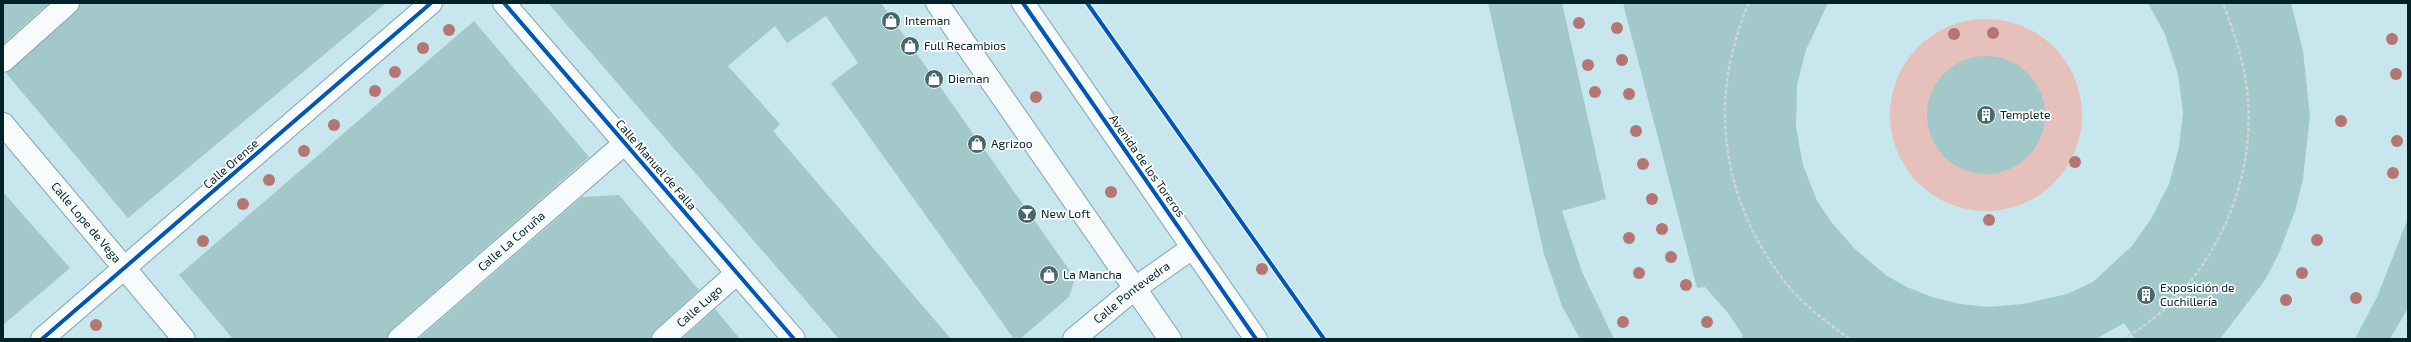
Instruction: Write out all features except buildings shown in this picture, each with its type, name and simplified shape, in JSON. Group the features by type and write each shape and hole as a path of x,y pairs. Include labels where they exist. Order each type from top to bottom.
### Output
{"street":[{"path":"3,61 68,3"},
{"name":"Calle Orense","path":"42,339 125,269 431,3"},
{"name":"Calle Manuel de Falla","path":"504,3 794,339"},
{"path":"937,3 1170,339"},
{"name":"Avenida de los Toreros","path":"1023,3 1256,339"},
{"name":"Calle Lope de Vega","path":"3,124 184,339"},
{"name":"Calle La Coruña","path":"398,339 625,143"},
{"name":"Calle Pontevedra","path":"1074,339 1134,289 1192,248"},
{"name":"Calle Lugo","path":"663,339 736,273"}],"path":[{"path":"1749,3 1736,38 1727,80 1724,127 1730,172 1747,222 1767,258 1791,289 1818,315 1850,339"},
{"path":"2123,339 2158,315 2183,290 2206,260 2224,227 2237,193 2247,147 2248,102 2240,50 2223,3"}],"shaded area":[{"path":"1986,19 2005,21 2023,26 2039,35 2054,47 2066,62 2075,78 2080,96 2082,115 2080,134 2075,152 2066,168 2054,183 2039,195 2023,204 2005,209 1986,211 1967,209 1949,204 1933,195 1918,183 1906,168 1897,152 1892,134 1890,115 1892,96 1897,78 1906,62 1918,47 1933,35 1949,26 1967,21"}],"cycle path":[{"path":"42,339 431,3"},
{"path":"504,3 794,339"},
{"path":"1023,3 1256,339"},
{"path":"1087,3 1324,339"}],"place":[{"name":"Inteman","path":"891,21"},
{"name":"Full Recambios","path":"910,46"},
{"name":"Dieman","path":"934,79"},
{"name":"Templete","path":"1986,115"},
{"name":"Agrizoo","path":"977,144"},
{"name":"New Loft","path":"1027,214"},
{"name":"La Mancha","path":"1049,275"},
{"name":"Exposición de Cuchillería","path":"2146,295"}]}
